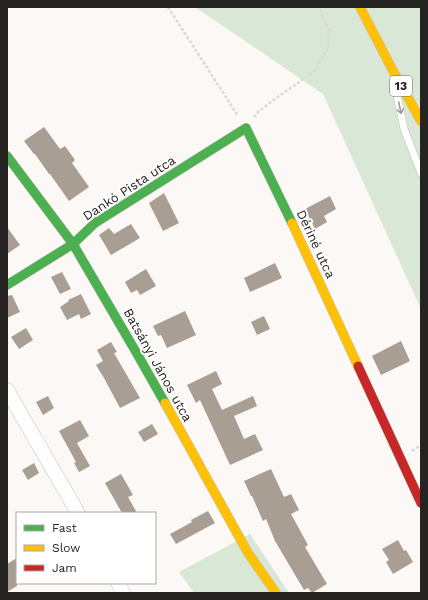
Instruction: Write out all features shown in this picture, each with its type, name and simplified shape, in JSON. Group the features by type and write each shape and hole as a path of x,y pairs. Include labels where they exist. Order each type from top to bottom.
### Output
{"street":[{"name":"13","path":"360,7 421,121"},
{"name":"Dankó Pista utca","path":"7,285 73,244 95,223 246,128"},
{"name":"Dériné utca","path":"246,128 310,260 421,503"},
{"name":"Batsányi János utca","path":"7,156 73,244 136,352 248,553 276,593"},
{"path":"7,390 77,512"},
{"path":"118,584 123,593"}],"lane":[{"path":"392,69 404,129 421,173"}],"path":[{"path":"168,7 246,128 258,112 315,71 328,48 329,30 319,7"}],"green space":[{"path":"195,7 421,7 421,309 323,94"},
{"path":"250,534 289,593 194,593 179,572"}],"building":[{"path":"44,127 60,149 65,146 75,160 72,163 89,187 69,201 24,141"},
{"path":"164,193 179,223 163,231 149,203"},
{"path":"330,196 336,209 324,216 327,222 315,229 305,209"},
{"path":"131,224 140,238 111,255 99,235 109,228 114,234"},
{"path":"7,227 20,245 7,254"},
{"path":"275,263 282,278 250,292 244,278"},
{"path":"146,269 156,286 140,295 137,290 131,293 125,282"},
{"path":"62,272 71,289 60,294 51,277"},
{"path":"81,294 91,314 81,319 79,314 67,320 60,307 69,301 68,300"},
{"path":"12,295 20,312 7,318 7,296"},
{"path":"185,311 196,335 167,348 161,335 158,336 153,326"},
{"path":"264,316 270,329 257,335 251,322"},
{"path":"26,328 33,340 19,349 11,337"},
{"path":"401,341 410,361 381,375 372,356"},
{"path":"111,342 117,352 114,353 140,398 120,408 96,365 103,361 97,350"},
{"path":"216,371 222,384 212,389 222,410 253,396 257,406 234,416 244,439 255,434 263,450 230,465 200,400 196,403 187,385"},
{"path":"48,396 54,408 43,415 36,402"},
{"path":"80,420 89,436 77,443 90,466 79,472 74,463 76,462 59,431"},
{"path":"152,424 158,434 144,442 138,432"},
{"path":"34,463 39,473 28,480 22,470"},
{"path":"271,469 284,497 291,494 299,510 291,514 308,545 305,547 327,584 312,593 308,588 304,590 275,541 266,519 263,521 244,481"},
{"path":"121,474 133,495 128,497 136,512 121,512 105,483"},
{"path":"208,511 215,523 176,544 170,534"},
{"path":"398,540 404,551 406,550 413,562 393,574 386,562 389,560 382,549"},
{"path":"16,559 17,586 7,592 7,564"}],"traffic: fast":[{"path":"7,285 73,244 95,223 246,128 292,223"},
{"path":"7,156 73,244 165,403"}],"traffic: slow":[{"path":"360,7 421,121"},
{"path":"292,223 358,366"},
{"path":"165,403 248,553 276,593"}],"traffic: jam":[{"path":"358,366 421,503"}]}
